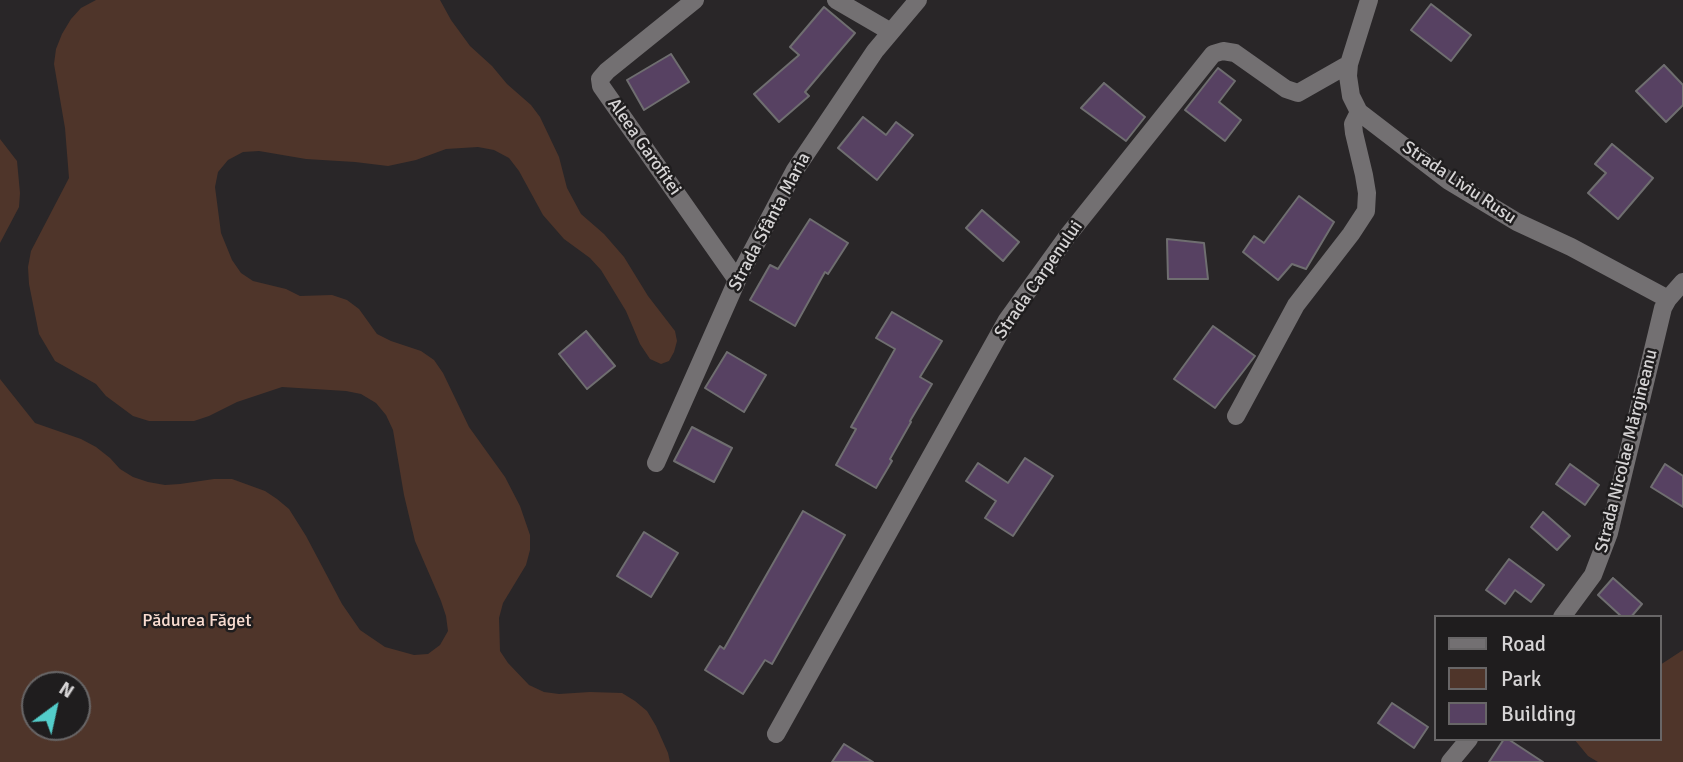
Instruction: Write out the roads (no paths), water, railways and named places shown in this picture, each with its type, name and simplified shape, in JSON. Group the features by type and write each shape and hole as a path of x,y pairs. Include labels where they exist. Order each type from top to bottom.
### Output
{"street":[{"name":"Aleea Garofitei","path":"695,0 607,71 600,79 601,86 737,280"},
{"path":"836,0 891,32"},
{"name":"Strada Sfânta Maria","path":"656,463 737,280 795,170 875,51 918,0"},
{"path":"1236,416 1296,305 1366,211 1367,193 1353,124 1359,112 1351,96 1348,76 1349,64 1369,0"},
{"name":"Strada Carpenului","path":"776,734 1007,320 1069,234 1213,54 1223,51 1235,53 1286,89 1298,93 1349,64"},
{"name":"Strada Liviu Rusu","path":"1359,112 1449,181 1517,222 1571,247 1668,299"},
{"name":"Strada Nicolae Mărgineanu","path":"1563,615 1593,575 1609,533 1663,308 1683,282"},
{"path":"1450,762 1467,741"}],"park label":[{"name":"Pădurea Făget","path":"197,621"}]}
